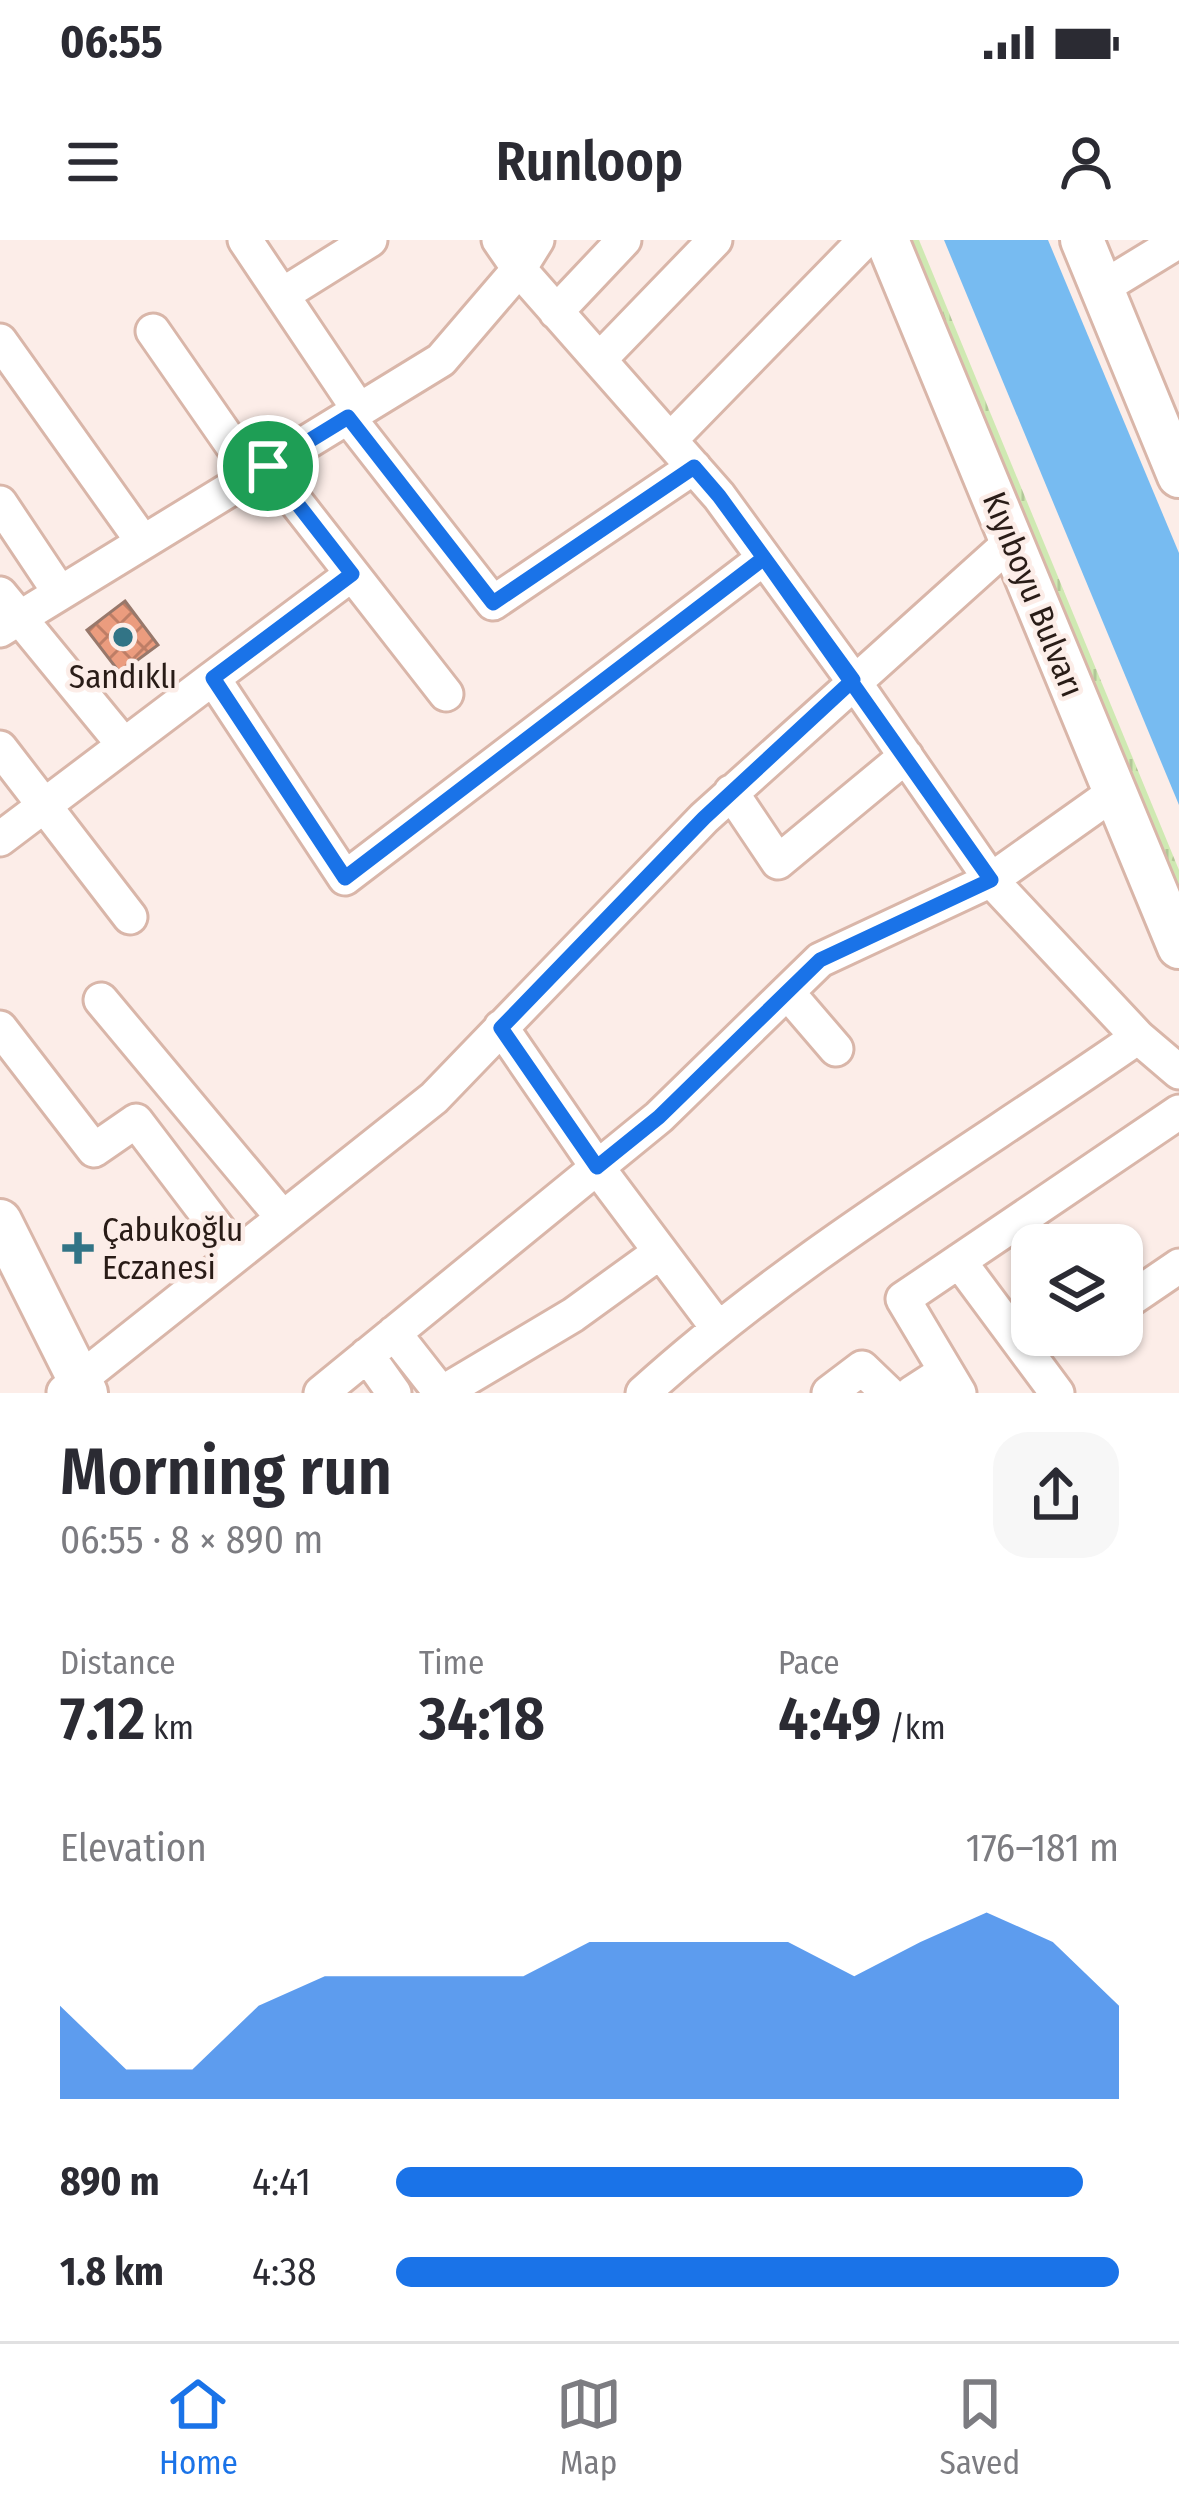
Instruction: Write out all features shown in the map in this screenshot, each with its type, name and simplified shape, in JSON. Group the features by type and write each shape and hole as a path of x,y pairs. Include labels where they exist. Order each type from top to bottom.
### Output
{"main road":[{"name":"Kıyıboyu Bulvarı","path":"887,240 1179,947"},
{"path":"1082,240 1168,417 1179,476"},
{"path":"0,1221 77,1389"}],"street":[{"path":"245,240 354,414 493,603 694,467"},
{"path":"282,295 370,240"},
{"path":"499,240 518,269 694,467 764,558 991,880 1138,1037 1179,1072"},
{"path":"124,745 6,614 60,593 440,360 537,240"},
{"path":"556,312 624,240"},
{"path":"599,360 715,240"},
{"path":"670,440 865,240"},
{"path":"1102,288 1179,241"},
{"path":"153,331 260,470 352,574 446,694"},
{"path":"0,341 143,542"},
{"path":"0,502 60,593"},
{"path":"77,1389 434,1098 731,792 1012,542"},
{"path":"213,678 345,878 764,558"},
{"path":"0,839 352,574"},
{"path":"0,748 130,916"},
{"path":"731,792 778,862 906,756"},
{"path":"321,1393 659,1117 820,960 991,880 1115,792"},
{"path":"787,992 836,1049"},
{"path":"101,1000 283,1218"},
{"path":"0,1028 94,1150 136,1121 238,1254"},
{"path":"501,1028 717,1327"},
{"path":"644,1393 717,1327 1138,1037"},
{"path":"912,1393 952,1382 903,1300 1179,1112"},
{"path":"394,1333 441,1393 573,1316 660,1252"},
{"path":"959,1261 1057,1393"},
{"path":"1143,1291 1179,1266"},
{"path":"367,1355 394,1393"},
{"path":"829,1393 862,1368 888,1393"}],"green space":[{"path":"909,240 919,240 1179,870 1179,887"}],"water":[{"path":"944,240 1048,240 1179,553 1179,805"}],"building":[{"name":"Sandıklı","path":"125,601 158,645 120,673 87,630"}],"place":[{"name":"Sandıklı","path":"123,637"},
{"name":"Çabukoğlu Eczanesi","path":"78,1248"}],"route":[{"path":"268,466 348,417 493,603 694,467 719,496 853,680 704,818 501,1028 597,1167 659,1117 820,960 991,880 853,680 764,558 345,878 213,678 352,574 268,466"}]}
